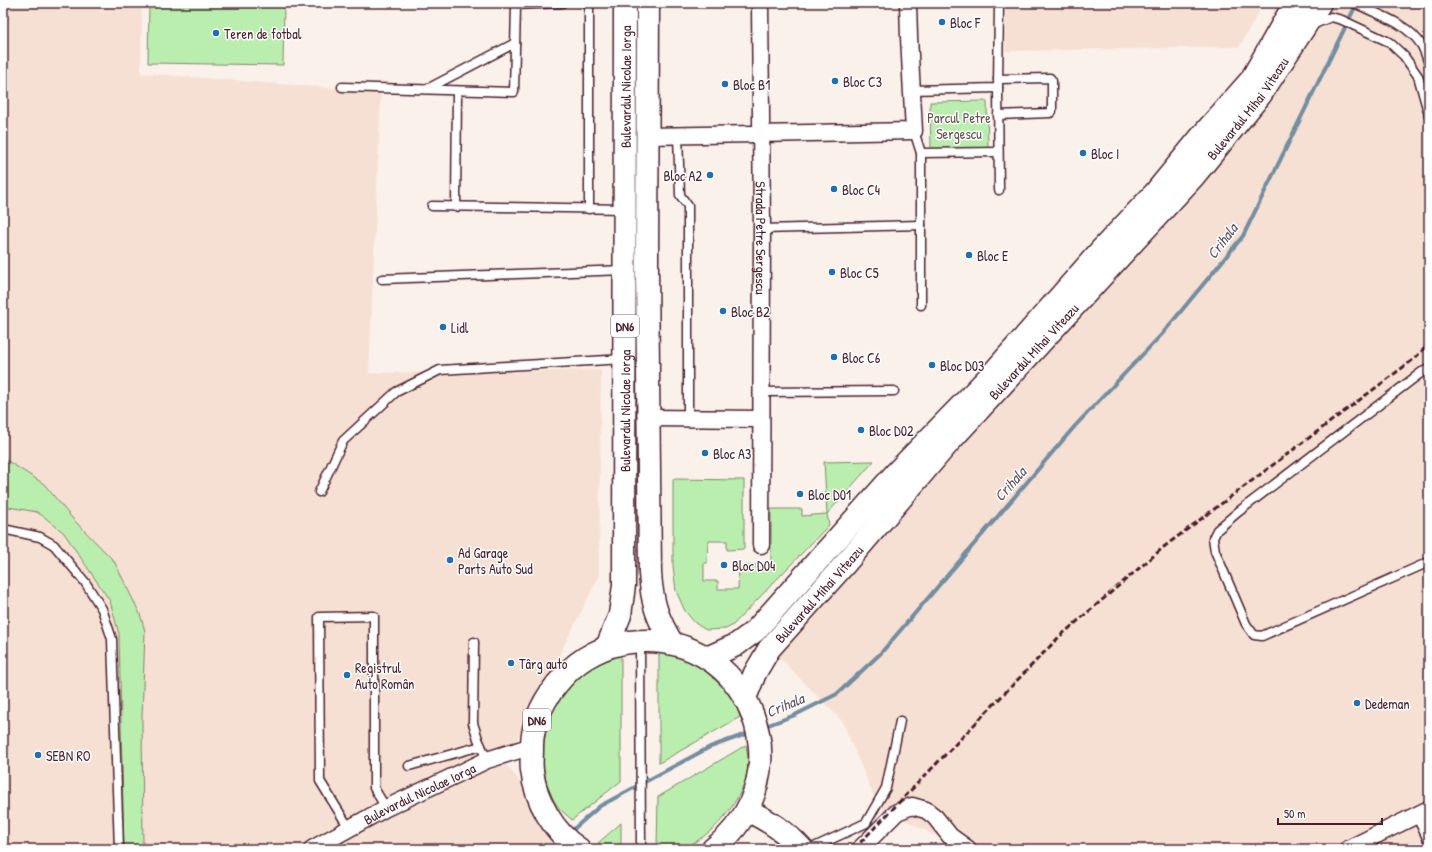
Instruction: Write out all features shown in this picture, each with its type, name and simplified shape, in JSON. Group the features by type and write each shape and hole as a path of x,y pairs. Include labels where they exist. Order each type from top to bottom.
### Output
{"main road":[{"name":"Bulevardul Nicolae Iorga","path":"625,3 625,209 636,270 649,418 651,586 653,602 657,614 672,643"},
{"name":"Bulevardul Nicolae Iorga","path":"607,647 620,615 624,585 625,359 636,270 648,136 648,3"},
{"name":"Bulevardul Mihai Viteazu","path":"1133,230 1155,193 1206,131 1251,80 1295,3"},
{"name":"Bulevardul Mihai Viteazu","path":"748,702 756,673 769,649 844,565 945,435 1133,230 1193,177 1261,94 1322,3"},
{"name":"Bulevardul Mihai Viteazu","path":"707,658 736,645 755,631 895,474 945,435"},
{"name":"DN6","path":"577,848 562,834 550,819 539,796 532,771 532,746 536,724 544,704 555,685 570,669 588,656 607,647 623,643 656,641 672,643 690,649 707,658 722,669 735,683 748,702 757,727 761,750 758,780 754,795 748,810 737,826 724,841 713,849"},
{"path":"748,810 771,822 792,838 802,849"}],"street":[{"name":"Strada Petre Sergescu","path":"760,3 762,229 761,545"},
{"path":"648,136 914,131 908,3"},
{"path":"649,418 761,419"},
{"name":"Bulevardul Nicolae Iorga","path":"312,849 484,753 532,746"},
{"path":"860,849 897,812 912,806 926,810 935,817 950,836 968,849"},
{"path":"1348,849 1423,812"}],"lane":[{"path":"342,87 514,92 516,5 562,3"},
{"path":"589,3 589,209"},
{"path":"999,3 999,190"},
{"path":"1322,3 1342,20"},
{"path":"1354,3 1398,23 1413,35 1422,47 1429,64"},
{"path":"1302,32 1316,23 1331,17 1342,20 1389,42 1404,56 1418,76 1429,115"},
{"path":"426,90 515,43"},
{"path":"998,79 1050,78 1052,81 1052,111 1050,113 998,115"},
{"path":"911,90 998,88"},
{"path":"456,207 458,91"},
{"path":"914,131 921,153 921,305"},
{"path":"678,136 680,195 688,206 688,418"},
{"path":"921,153 998,152"},
{"path":"432,206 625,209"},
{"path":"762,229 921,226"},
{"path":"382,279 636,270"},
{"path":"319,492 343,441 396,392 440,370 625,359"},
{"path":"1429,369 1422,372 1238,512 1217,530 1213,538 1215,551 1246,624 1254,635 1262,636 1429,562"},
{"path":"761,392 894,391"},
{"path":"3,530 40,537 54,545 85,582 102,609 112,639 119,849"},
{"path":"349,828 320,781 319,617 374,616 374,788 386,808"},
{"path":"640,641 641,849"},
{"path":"409,766 484,753 473,723 474,642"},
{"path":"810,849 866,822 886,788 900,722"},
{"path":"1423,812 1429,842"}],"shaded area":[{"path":"3,3 142,3 141,73 381,92 369,373 601,370 599,576 505,763 575,849 3,849"},
{"path":"1006,3 1264,3 1239,47 1005,51"},
{"path":"1277,3 1429,3 1429,849 961,849 878,806 842,721 745,623 942,410 1238,83"}],"green space":[{"name":"Teren de fotbal","path":"149,3 284,3 283,65 148,63"},
{"name":"Parcul Petre Sergescu","path":"987,101 988,149 931,150 930,102"},
{"path":"3,458 44,484 72,518 114,561 140,614 145,631 142,717 143,849 124,849 119,634 110,601 64,533 37,512 3,506"},
{"path":"874,461 827,514 824,462"},
{"path":"673,479 744,480 744,549 727,550 727,541 708,541 707,563 704,563 704,581 718,581 718,589 738,589 739,567 771,563 771,509 802,509 802,516 827,514 829,525 733,625 726,629 706,630 695,623 685,611 676,591 673,566"},
{"path":"659,653 678,656 699,665 725,689 736,702 740,717 659,763"},
{"path":"621,655 621,781 572,820 559,808 550,792 545,775 543,756 545,738 550,719 557,702 567,686 579,673 594,664"},
{"path":"746,745 748,764 745,780 733,805 724,817 703,837 691,844 679,849 657,849 658,797"},
{"path":"621,823 621,849 606,849 598,843"}],"waterway":[{"name":"Crihala","path":"763,727 795,715 837,694 881,653 1075,426 1163,333 1243,236 1357,3"},
{"name":"Crihala","path":"569,833 600,806 710,747 749,733"},
{"name":"Crihala","path":"551,849 560,842"}],"railway":[{"path":"854,849 1059,637 1165,546 1414,359 1429,344"}],"place":[{"name":"Bloc F","path":"942,22"},
{"name":"Teren de fotbal","path":"216,33"},
{"name":"Bloc C3","path":"835,81"},
{"name":"Bloc B1","path":"725,84"},
{"name":"Bloc I","path":"1083,153"},
{"name":"Bloc A2","path":"710,175"},
{"name":"Bloc C4","path":"834,189"},
{"name":"Bloc E","path":"969,255"},
{"name":"Bloc C5","path":"832,272"},
{"name":"Bloc B2","path":"723,311"},
{"name":"Lidl","path":"443,327"},
{"name":"Bloc C6","path":"834,357"},
{"name":"Bloc D03","path":"932,365"},
{"name":"Bloc D02","path":"861,430"},
{"name":"Bloc A3","path":"705,453"},
{"name":"Bloc D01","path":"800,494"},
{"name":"Ad Garage Parts Auto Sud","path":"450,560"},
{"name":"Bloc D04","path":"724,565"},
{"name":"Târg auto","path":"511,663"},
{"name":"Registrul Auto Român","path":"347,675"},
{"name":"Dedeman","path":"1357,703"},
{"name":"SEBN RO","path":"38,755"}]}
